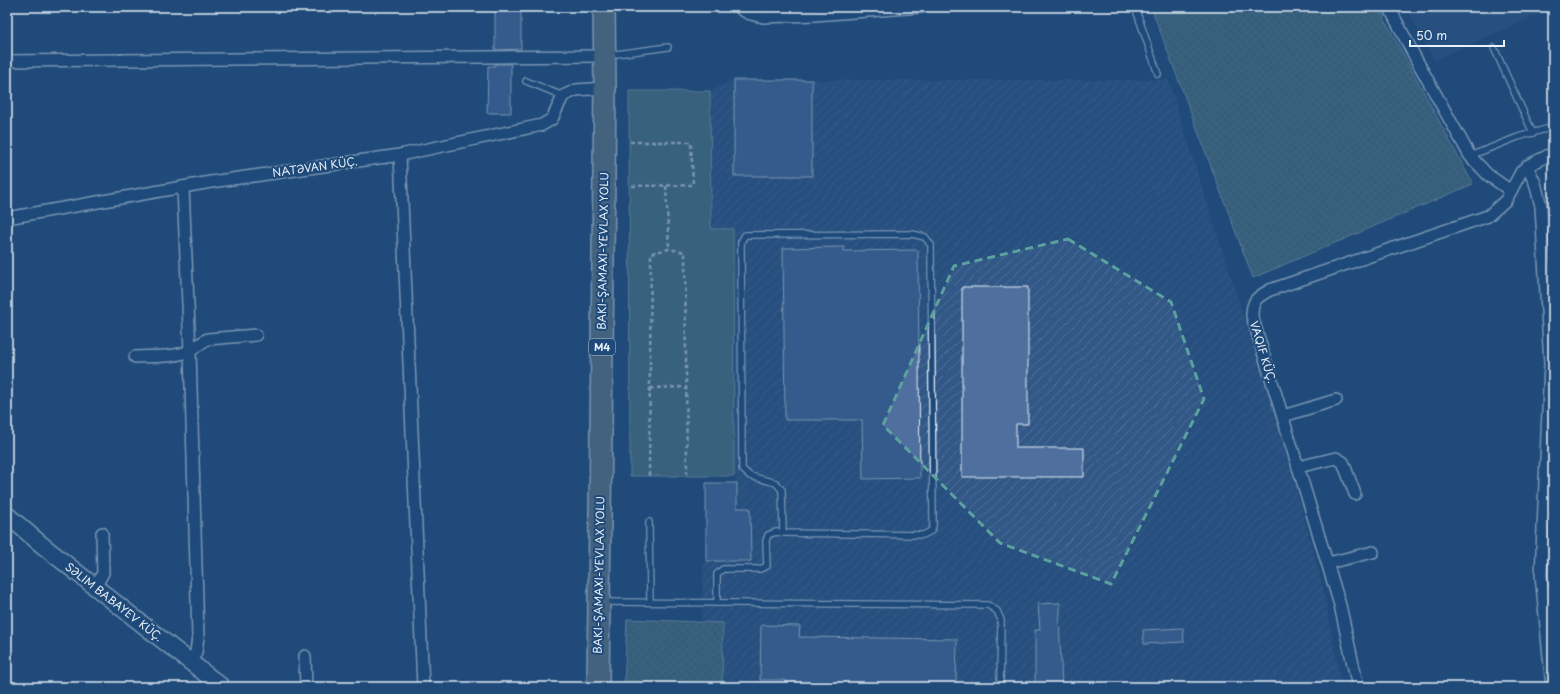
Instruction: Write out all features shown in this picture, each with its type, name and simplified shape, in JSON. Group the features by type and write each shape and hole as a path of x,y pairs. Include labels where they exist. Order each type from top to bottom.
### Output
{"highway":[{"name":"M4","path":"598,687 604,7"}],"street":[{"path":"740,7 742,10 750,14 763,17 815,15 921,7"},
{"path":"1389,7 1470,156 1488,176 1511,191"},
{"path":"7,61 604,56"},
{"path":"563,96 576,90 604,88"},
{"name":"NATƏVAN KÜÇ.","path":"7,218 183,187 400,155 542,125 552,119 563,96"},
{"name":"VAQIF KÜÇ.","path":"1358,687 1340,605 1252,316 1252,307 1260,295 1270,290 1488,216 1506,200 1521,172 1527,166 1553,153"},
{"path":"400,155 423,687"},
{"path":"1527,166 1535,183 1541,206 1549,356 1541,575 1552,687"},
{"path":"183,187 190,351 198,637 196,652 191,663"},
{"path":"135,357 176,355 190,351 201,342 208,339 256,335"},
{"path":"1283,416 1336,400"},
{"path":"1298,467 1336,458 1343,462 1355,494"},
{"name":"SƏLIM BABAYEV KÜÇ.","path":"7,515 222,687"},
{"path":"96,587 102,573 102,533"},
{"path":"1328,563 1374,552"},
{"path":"305,656 306,687"}],"lane":[{"path":"1135,7 1158,74"},
{"path":"604,56 668,47"},
{"path":"1494,48 1533,133"},
{"path":"526,81 563,96"},
{"path":"1470,156 1518,137 1553,127"},
{"path":"717,603 717,574 723,569 760,569 767,566 766,541 768,535 776,532 783,533 923,535 931,532 934,526 931,245 925,237 912,234 745,235 740,242 742,469 750,476 776,483 782,490 783,533"},
{"path":"649,522 650,602"},
{"path":"599,602 988,605 997,611 1001,620 1000,687"}],"path":[{"path":"630,142 691,142 694,185 630,186"},
{"path":"666,186 669,249"},
{"path":"649,476 651,253 669,249 685,252 687,476"},
{"path":"650,388 686,387"}],"highlighted area":[{"path":"1068,239 1171,302 1204,399 1111,584 1000,543 883,425 954,266"}],"shaded area":[{"path":"1406,7 1553,7 1553,8 1434,60"},
{"path":"734,80 1168,80 1282,437 1322,584 1342,687 722,687 723,623 702,622 703,567 706,561 751,561 750,508 737,508 737,483 734,476 733,230 711,230 710,91"}],"green space":[{"path":"1151,7 1378,7 1473,184 1253,278"},
{"path":"629,91 710,91 711,229 733,229 734,476 630,476"},
{"path":"627,619 723,623 722,687 624,687"}],"building":[{"path":"495,7 521,7 521,49 495,50"},
{"path":"495,64 511,64 511,113 487,113 488,66 495,66"},
{"path":"734,80 812,80 812,176 734,176"},
{"path":"844,247 844,251 918,250 920,478 863,479 862,420 785,420 783,248"},
{"path":"962,287 1028,287 1028,424 1016,424 1016,448 1084,448 1084,477 962,477"},
{"path":"706,483 737,483 737,508 750,508 751,561 706,561"},
{"path":"1060,603 1059,618 1062,687 1035,687 1035,630 1040,630 1038,604"},
{"path":"761,625 800,626 799,637 957,639 956,687 786,687 786,680 760,680"},
{"path":"1183,628 1184,642 1144,644 1143,630"}]}
